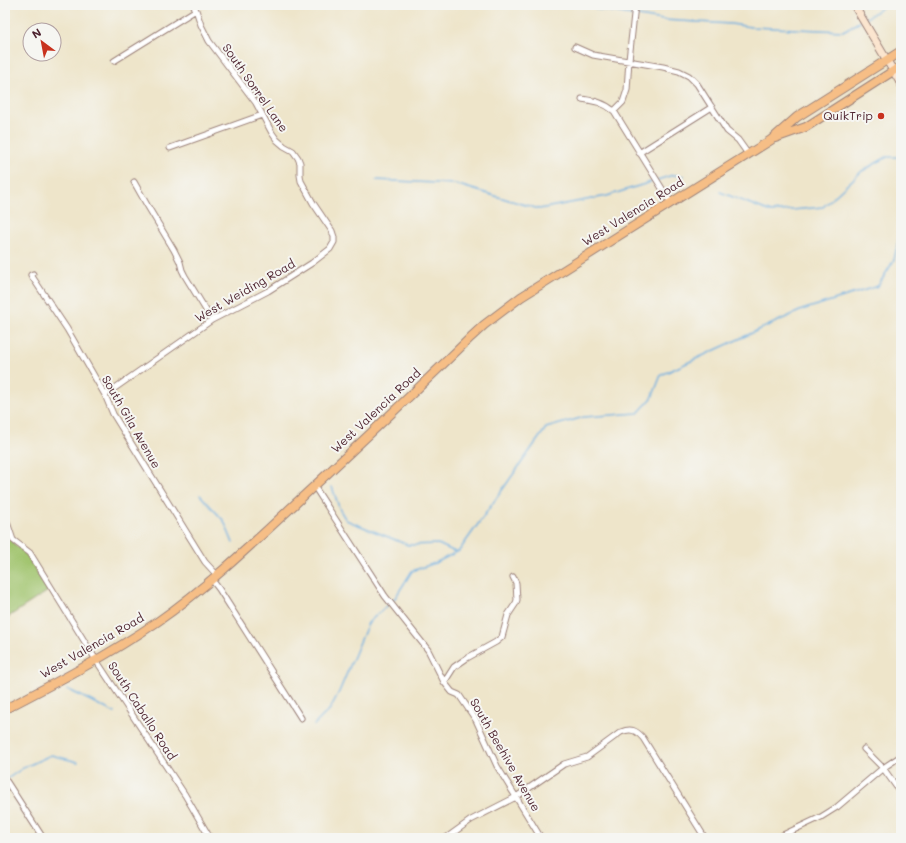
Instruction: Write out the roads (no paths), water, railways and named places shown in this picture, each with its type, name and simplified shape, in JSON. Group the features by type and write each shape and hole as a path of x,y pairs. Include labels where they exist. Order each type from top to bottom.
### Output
{"main road":[{"name":"West Valencia Road","path":"5,708 96,660 147,629 178,607 215,577 314,486 484,325 521,297 771,140 797,118 901,51"},
{"name":"West Valencia Road","path":"771,140 806,127 901,66"}],"street":[{"path":"614,111 623,102 627,90 635,5"},
{"path":"854,5 901,84"},
{"path":"114,61 194,8"},
{"name":"South Sorrel Lane","path":"194,8 209,41 256,103 272,133 277,140 292,151 298,158 302,181 313,203 332,231 334,242"},
{"path":"575,47 593,55 629,60 679,71 689,76 697,84 727,131 738,140 748,154"},
{"path":"582,99 598,102 614,111 671,203"},
{"path":"639,153 712,107"},
{"path":"170,148 262,115"},
{"path":"134,182 174,250 185,276 212,320"},
{"name":"West Weiding Road","path":"105,395 212,320 274,288 324,254 330,249 334,242"},
{"name":"South Gila Avenue","path":"32,275 105,395 113,414 301,718"},
{"name":"South Beehive Avenue","path":"314,486 385,596 428,650 444,682 452,692 459,695 476,720 497,766 542,838"},
{"name":"South Caballo Road","path":"5,516 13,540 30,553 96,660 185,795 210,838"},
{"path":"444,682 454,667 502,637 508,615 517,600 516,583 513,577"},
{"path":"446,838 471,820 516,797 564,764 587,757 621,732 626,730 638,732 705,838"},
{"path":"864,749 883,768 901,793"},
{"path":"781,838 783,835 821,817 837,807 883,768 901,756"},
{"path":"5,779 43,838"}],"waterway":[{"path":"590,5 596,9 663,20 731,24 751,27 843,31 861,21"},
{"path":"865,19 886,5"},
{"path":"720,192 771,212 823,207 862,171 887,157 901,157"},
{"path":"376,180 455,184 539,209 607,196 673,175 684,176"},
{"path":"314,725 330,709 339,692 368,623 395,598 412,571 435,563 459,551 546,428 584,417 638,413 652,398 661,375 802,310 878,286 894,260 901,228"},
{"path":"332,487 340,510 346,520 408,545 438,544 455,552"},
{"path":"200,495 224,521 233,543"},
{"path":"67,689 115,713"},
{"path":"7,779 23,768 51,755 78,762"}],"place":[{"name":"QuikTrip","path":"881,116"}]}
